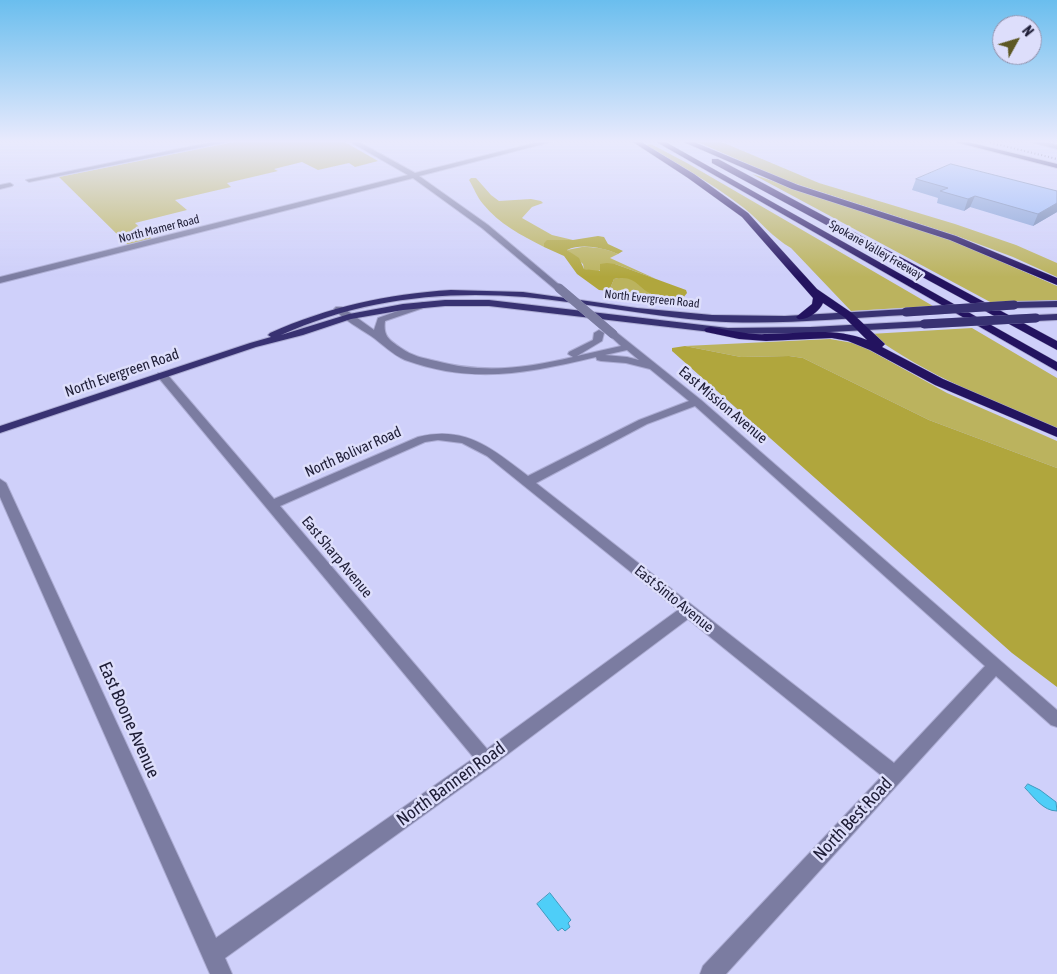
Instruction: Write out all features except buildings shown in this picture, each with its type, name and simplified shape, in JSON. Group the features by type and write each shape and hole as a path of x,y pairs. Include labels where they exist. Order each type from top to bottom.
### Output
{"highway":[{"path":"705,185 745,215 813,291 818,298 817,305 802,317"},
{"name":"Spokane Valley Freeway","path":"736,185 1057,367"},
{"name":"Spokane Valley Freeway","path":"759,185 1057,346"},
{"path":"794,185 953,238 1057,282"},
{"path":"813,291 848,314 873,340 915,370"},
{"path":"710,330 739,336 766,338 832,335 851,338 874,347 915,370 975,399 1057,433"}],"main road":[{"name":"North Evergreen Road","path":"253,345 294,324 339,309 416,295 476,292 514,294 712,318 752,319 1057,304"},
{"name":"North Evergreen Road","path":"0,430 253,345 300,334 349,317 425,304 510,305 710,330 811,330 1057,317"}],"street":[{"name":"North Mamer Road","path":"0,280 375,185"},
{"name":"East Mission Avenue","path":"426,185 495,234 697,402 1057,720"},
{"path":"383,342 379,330 381,320 425,304"},
{"path":"538,368 590,347 599,339 599,333 583,308"},
{"path":"339,309 383,342 407,357 461,371 500,372 538,368 628,346"},
{"path":"576,360 616,358 638,362 655,369"},
{"name":"East Sharp Avenue","path":"162,375 486,760"},
{"path":"527,482 643,422 697,402"},
{"name":"North Bolivar Road","path":"272,505 422,439 448,435"},
{"name":"East Sinto Avenue","path":"448,435 467,439 527,482 894,774"},
{"name":"East Boone Avenue","path":"0,483 221,974"},
{"name":"North Bannen Road","path":"212,954 486,760 688,611"},
{"name":"North Best Road","path":"711,974 996,665"}],"shaded area":[{"path":"68,185 229,185 231,187 175,200 187,210 135,223 152,239 128,245"},
{"path":"472,185 483,185 499,201 531,199 541,201 543,203 532,207 522,218 552,235 573,240 558,240 544,243 544,247 503,223 489,211"},
{"path":"712,185 726,185 933,306 851,311 791,248 732,199"},
{"path":"773,185 786,185 959,243 1057,286 1057,300 992,303"},
{"path":"801,185 827,185 955,224 1016,245 1057,263 1057,277 1013,257 957,236"},
{"path":"598,236 604,237 608,244 623,251 618,254 599,248 586,247 567,250 579,258 584,269 600,271 600,264 615,264 686,290 687,293 683,298 657,296 632,280 622,278 614,279 609,291 599,290 577,274 564,256 544,247 544,243 547,240 573,240"},
{"path":"582,247 609,250 618,254 610,258 656,279 615,264 596,272 584,269 583,264 567,250"},
{"path":"623,277 633,279 655,295 609,291 614,279"},
{"path":"972,328 1057,378 1057,429 985,398 938,375 915,363 870,334"},
{"path":"830,339 864,347 947,393 1057,441 1057,468 929,420 803,358 789,356 741,357 685,346"},
{"path":"685,346 741,357 789,356 803,358 929,420 1057,468 1057,687 1012,653 672,351 672,348"}],"water":[{"path":"1028,784 1056,802 1057,811 1047,809 1039,803 1025,788"},
{"path":"550,893 571,920 568,923 570,927 565,931 562,928 558,931 537,904"}]}
